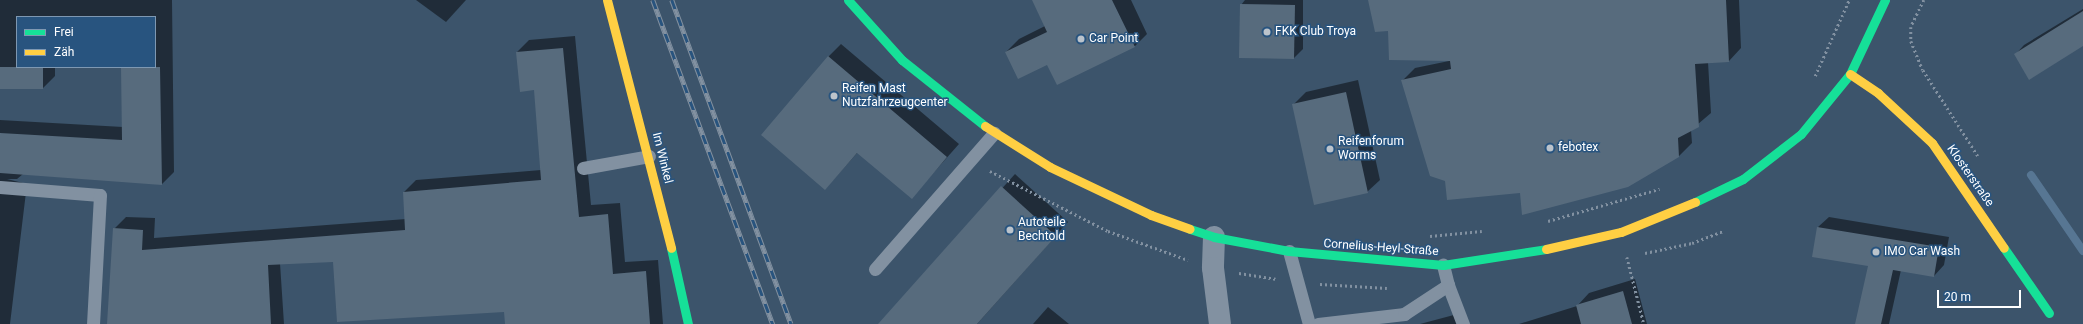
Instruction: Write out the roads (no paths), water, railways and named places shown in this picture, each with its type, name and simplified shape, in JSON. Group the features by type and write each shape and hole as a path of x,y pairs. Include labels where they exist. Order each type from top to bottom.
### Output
{"main road":[{"name":"Im Winkel","path":"606,0 649,156 688,324"},
{"name":"Cornelius-Heyl-Straße","path":"848,0 902,60 940,94 994,133 1102,193 1214,237 1289,251 1443,265 1571,245 1621,232 1672,214 1743,179 1801,134 1850,74 1885,0"},
{"name":"Klosterstraße","path":"1850,74 1883,98 1932,143 2052,319"}],"street":[{"path":"1214,237 1213,268 1220,324"}],"lane":[{"path":"875,269 994,133"},
{"path":"583,168 649,156"},
{"path":"0,187 100,195 93,324"},
{"path":"1289,251 1309,324"},
{"path":"1443,265 1448,285 1463,324"},
{"path":"1318,324 1404,314 1448,285"}],"waterway":[{"path":"2031,175 2083,251"}],"railway":[{"path":"653,0 773,324"},
{"path":"672,0 791,324"}],"place":[{"name":"FKK Club Troya","path":"1267,32"},
{"name":"Car Point","path":"1081,39"},
{"name":"Reifen Mast Nutzfahrzeugcenter","path":"834,96"},
{"name":"febotex","path":"1550,148"},
{"name":"Reifenforum Worms","path":"1330,149"},
{"name":"Autoteile Bechtold","path":"1010,230"},
{"name":"IMO Car Wash","path":"1876,252"}]}
